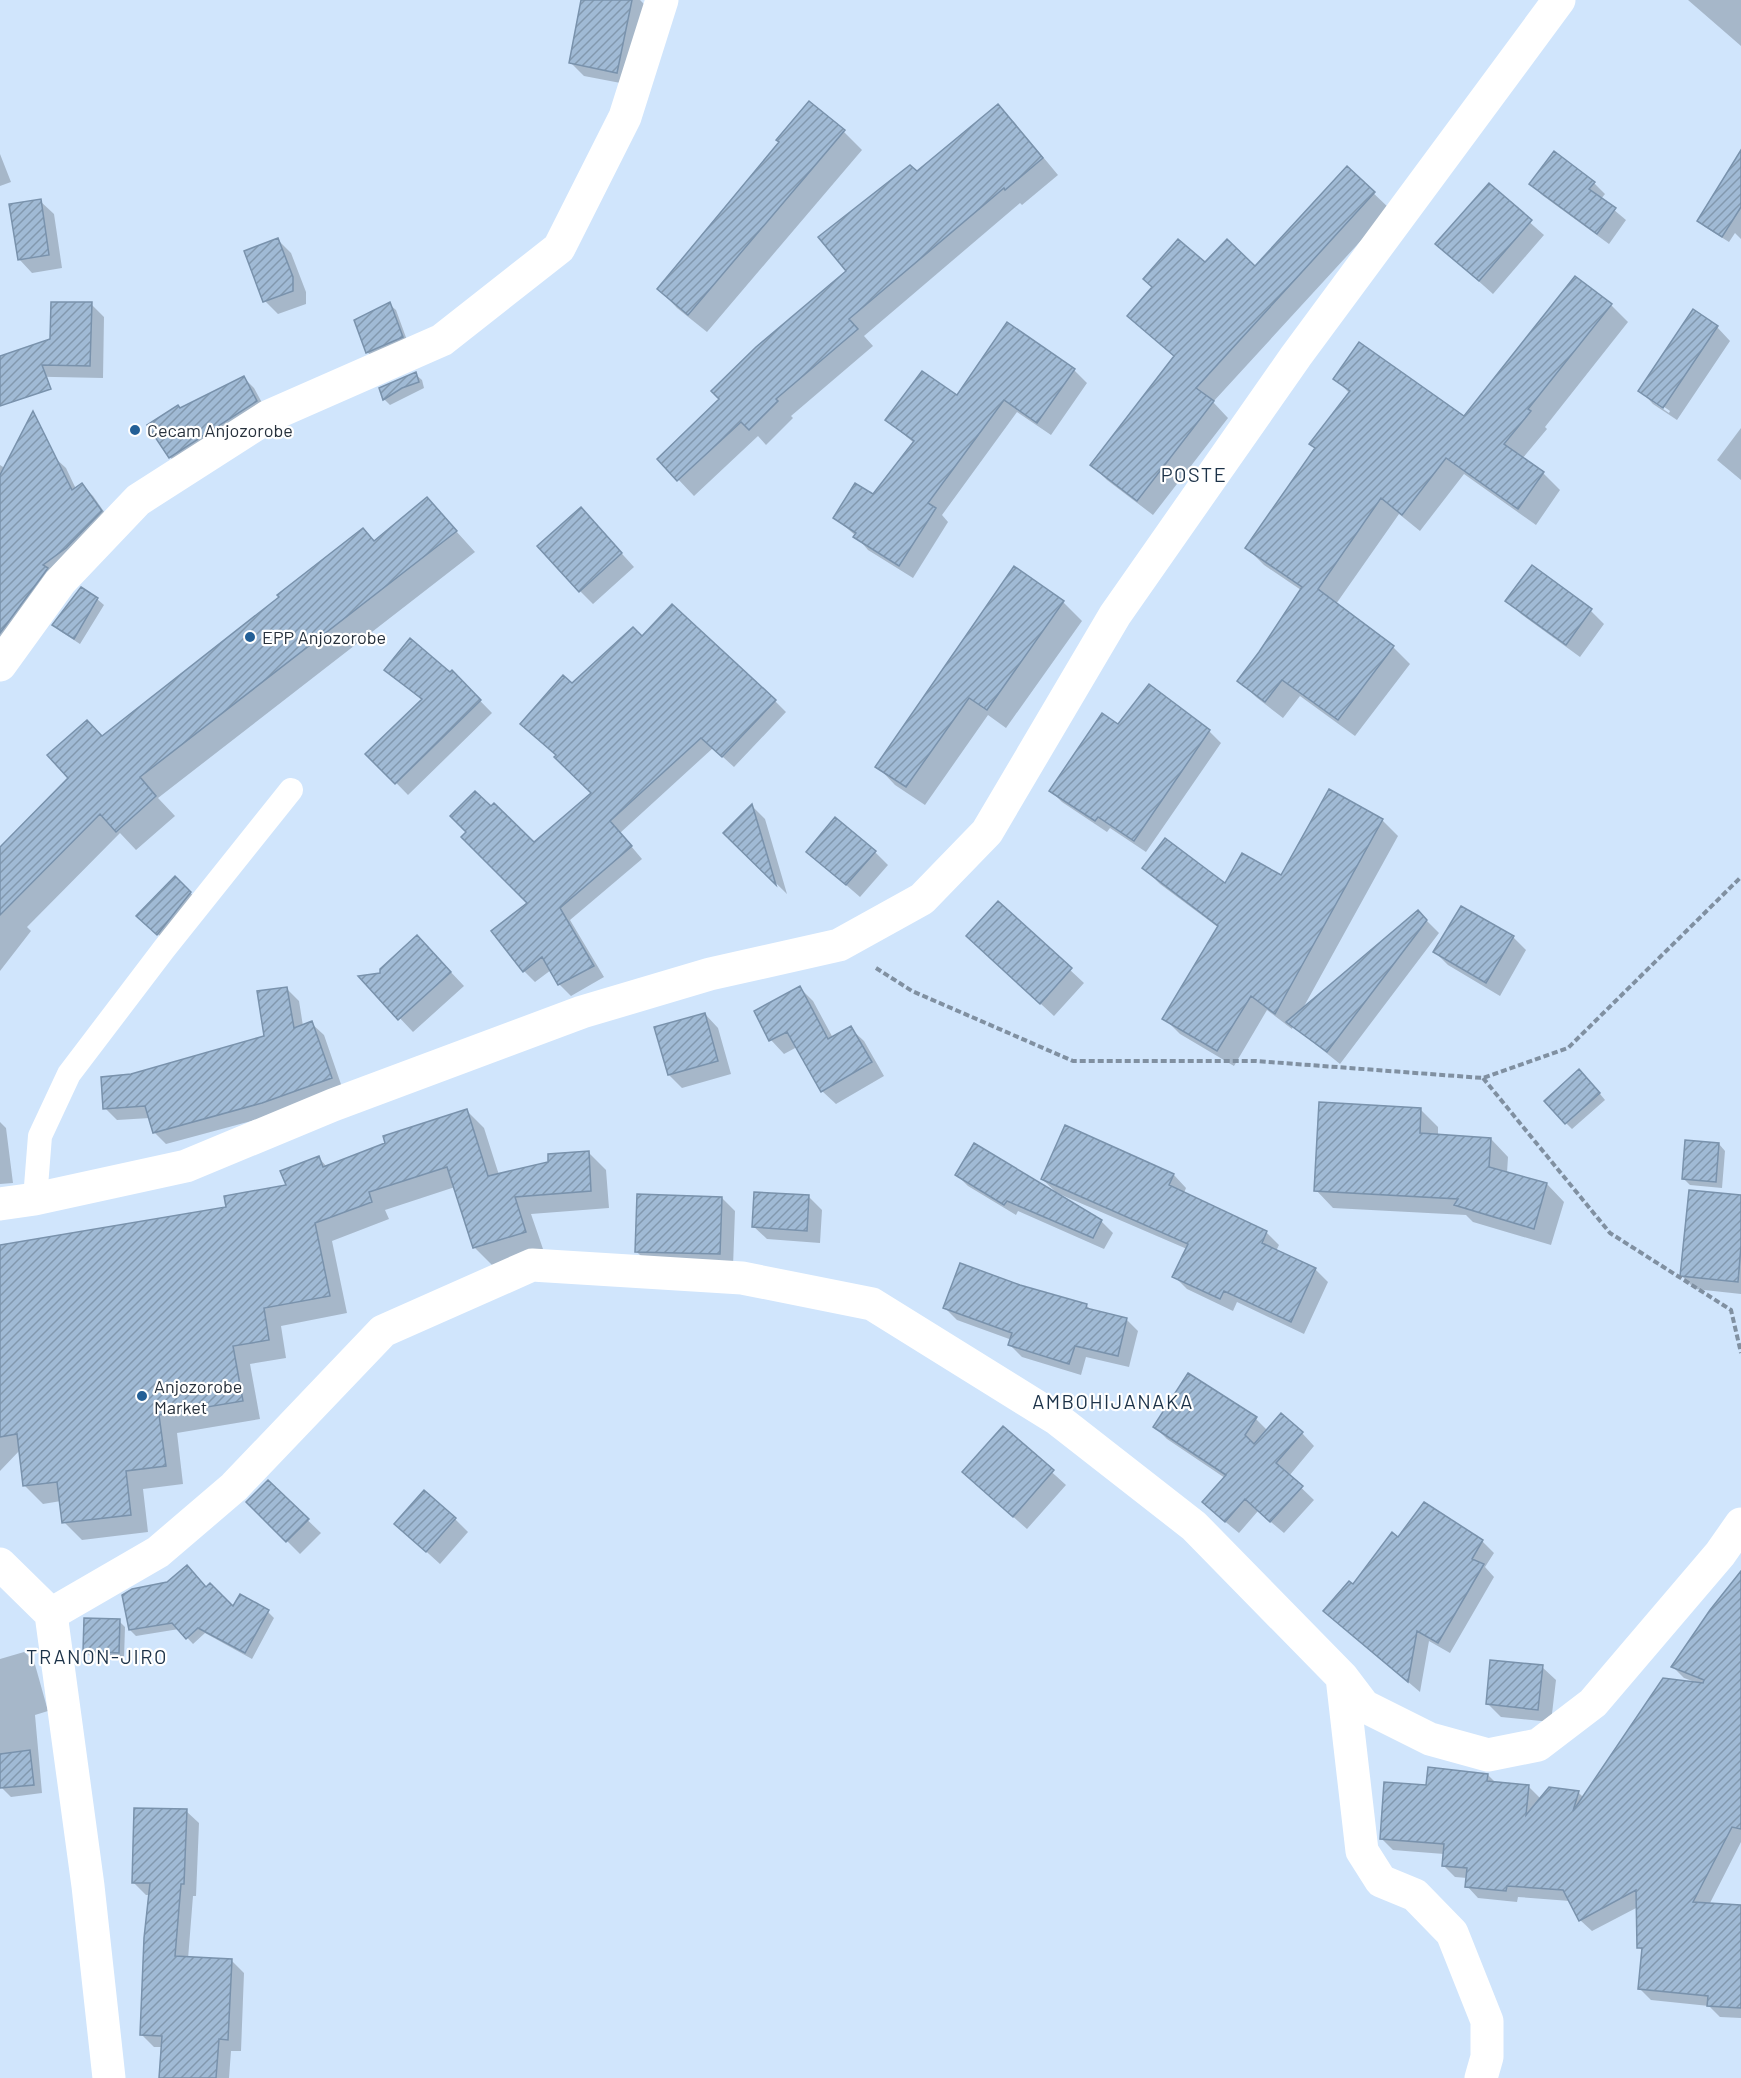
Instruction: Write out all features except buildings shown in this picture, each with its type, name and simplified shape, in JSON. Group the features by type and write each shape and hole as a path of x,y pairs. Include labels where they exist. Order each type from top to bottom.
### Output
{"street":[{"path":"0,665 60,582 138,500 269,416 442,340 559,248 625,117 662,0"},
{"path":"0,1204 34,1199 186,1166 333,1105 582,1012 710,974 839,945 922,899 987,832 1115,615 1296,356 1559,0"},
{"path":"51,1614 158,1552 234,1487 383,1331 532,1265 742,1278 872,1304 1057,1419 1194,1526 1342,1677 1364,1706 1430,1739 1488,1755 1538,1745 1593,1703 1720,1554 1741,1524"},
{"path":"0,1564 51,1614 88,1886 109,2078"},
{"path":"1342,1677 1362,1851 1381,1881 1415,1895 1452,1933 1487,2022 1487,2058 1481,2078"}],"lane":[{"path":"34,1199 40,1136 69,1074 164,949 291,790"}],"path":[{"path":"839,945 912,991 1073,1061 1256,1061 1483,1078 1568,1048 1741,877"},
{"path":"1483,1078 1610,1233 1731,1310 1741,1353"}],"place":[{"name":"Cecam Anjozorobe","path":"135,430"},
{"name":"EPP Anjozorobe","path":"250,637"},
{"name":"Anjozorobe Market","path":"142,1396"}],"district":[{"name":"POSTE","path":"1194,474"},
{"name":"AMBOHIJANAKA","path":"1113,1401"},
{"name":"TRANON-JIRO","path":"97,1656"}]}
